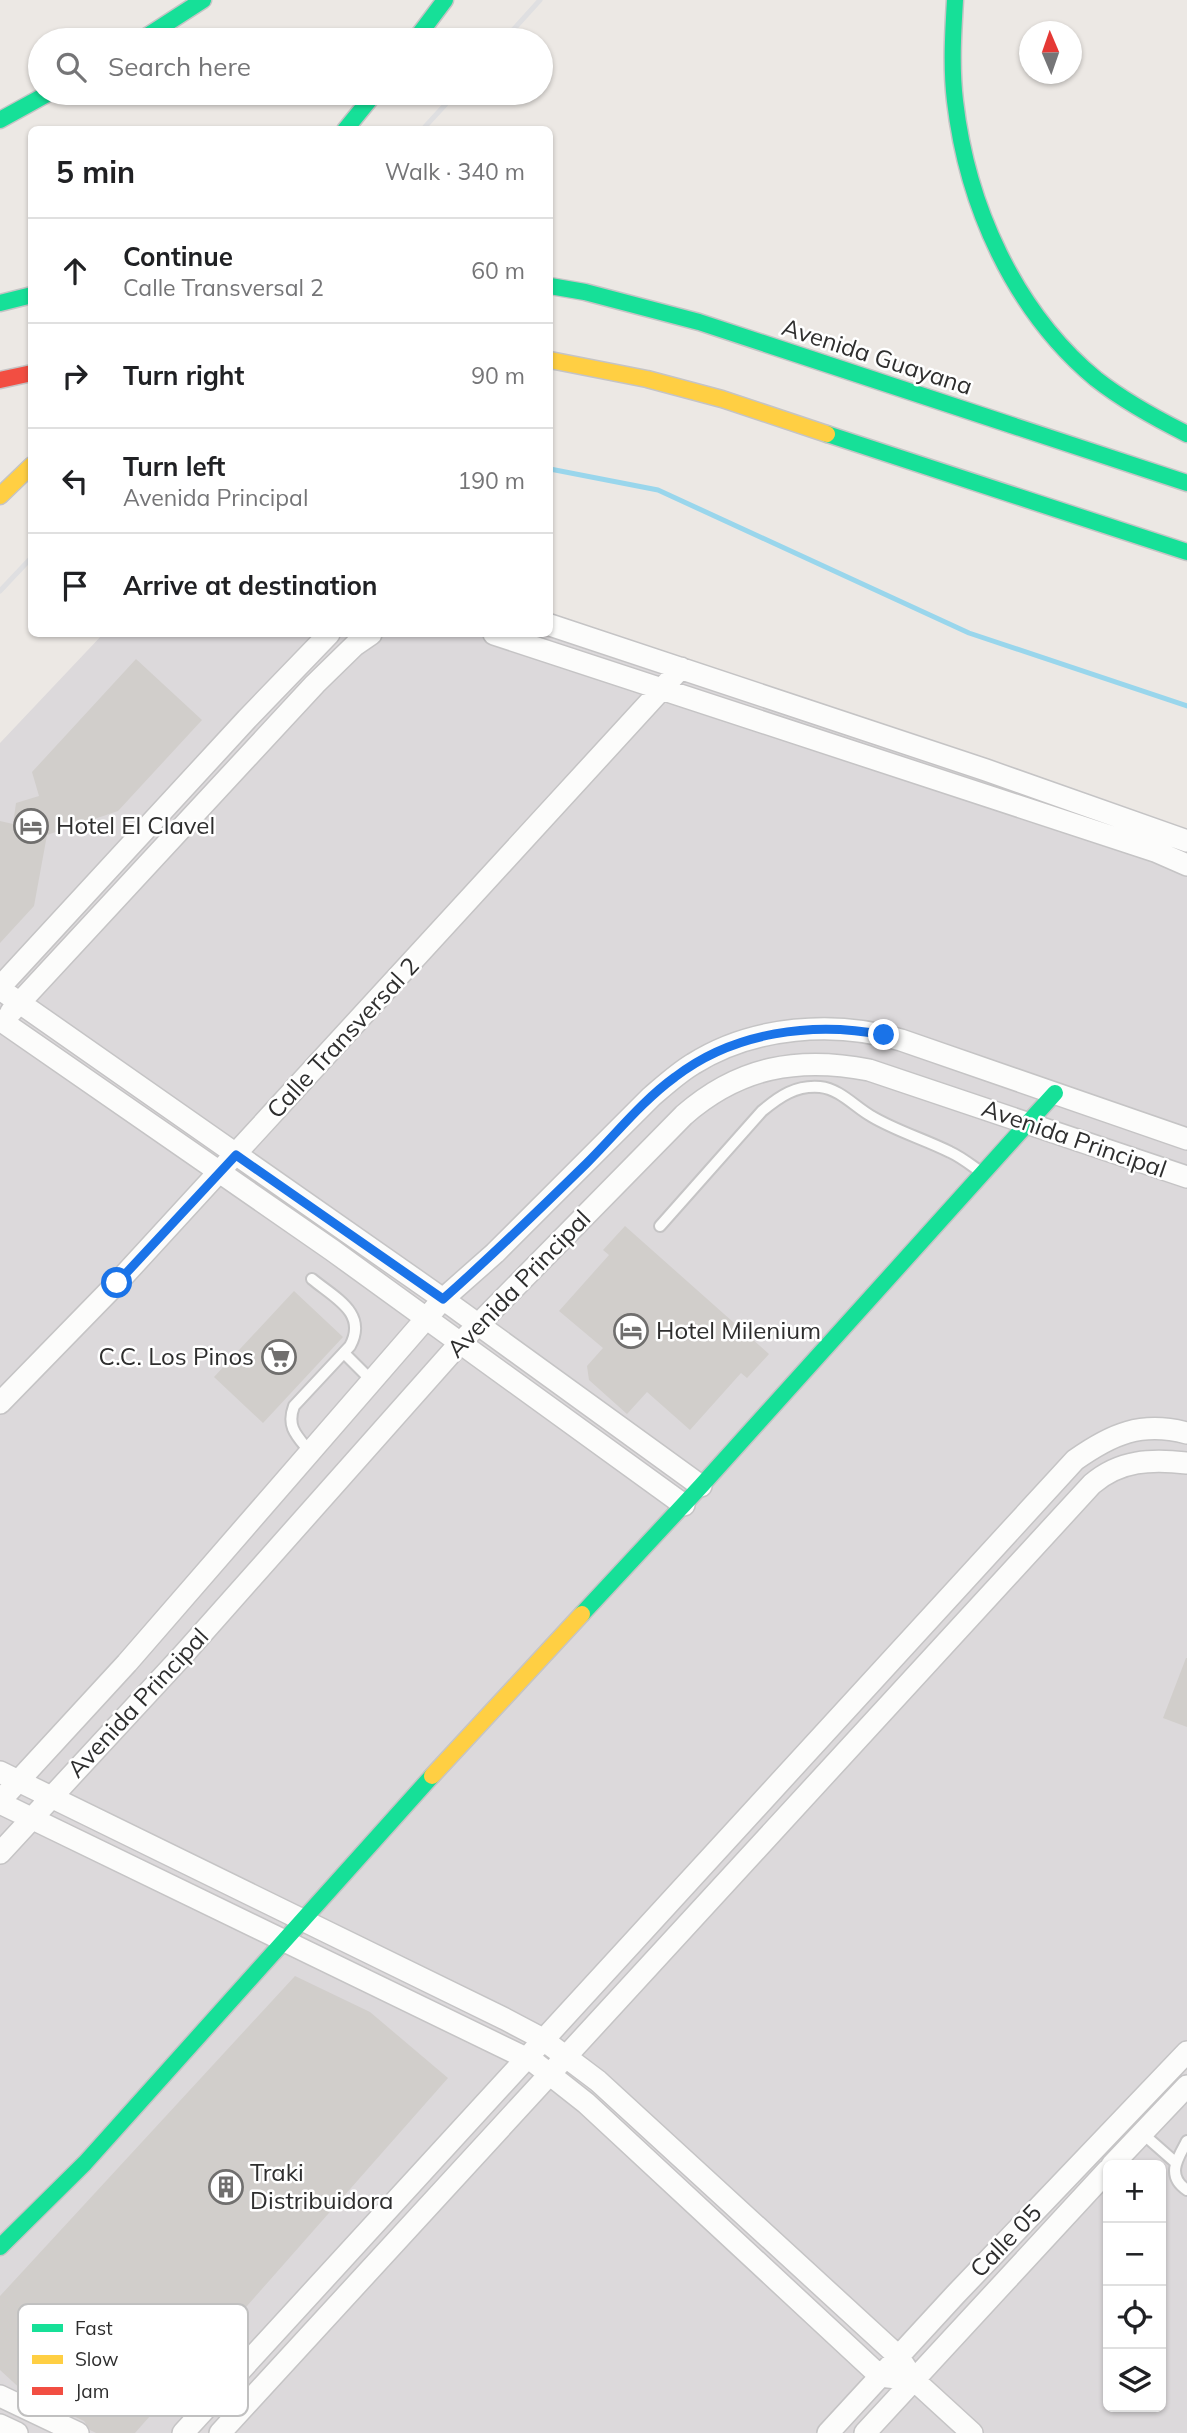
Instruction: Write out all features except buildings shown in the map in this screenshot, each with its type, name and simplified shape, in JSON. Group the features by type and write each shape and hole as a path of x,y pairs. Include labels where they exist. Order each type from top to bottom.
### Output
{"main road":[{"path":"160,28 203,0"},
{"path":"424,28 445,0"},
{"path":"956,0 952,60 960,139 986,224 1004,262 1049,331 1084,368 1118,396 1187,434"},
{"path":"0,120 28,104"},
{"path":"348,126 365,105"},
{"name":"Avenida Guayana","path":"553,287 585,292 699,322 1187,482"},
{"path":"0,303 28,296"},
{"path":"553,361 648,379 722,399 1187,552"},
{"path":"0,380 28,374"},
{"path":"0,496 28,470"},
{"path":"0,2247 85,2163 421,1787 684,1505 1055,1093"}],"street":[{"path":"553,626 1187,841"},
{"path":"326,637 247,719 0,988 443,1299 701,1486"},
{"path":"365,637 342,657 1,1022 428,1318 684,1505"},
{"path":"503,637 1155,851 1187,865"},
{"name":"Calle Transversal 2","path":"0,1403 236,1155 681,668"},
{"path":"247,719 268,736"},
{"path":"101,877 121,893"},
{"name":"Avenida Principal","path":"0,1802 9,1776 127,1663 443,1299 495,1253 674,1077 695,1063 741,1042 788,1031 866,1031 1187,1139"},
{"name":"Avenida Principal","path":"0,1853 183,1655 460,1343 684,1115 719,1087 740,1077 782,1066 844,1065 890,1076 1187,1177"},
{"path":"248,2363 1075,1460 1116,1435 1141,1429 1166,1429 1187,1433"},
{"path":"248,2403 1092,1484 1113,1469 1144,1461 1187,1464"},
{"path":"1000,1542 1020,1562"},
{"path":"909,1642 931,1660"},
{"path":"9,1776 545,2040 598,2081 898,2356 914,2380 972,2433"},
{"path":"0,1802 528,2059 551,2073 880,2376 914,2380"},
{"name":"Calle 05","path":"828,2433 1187,2052"},
{"path":"1117,2160 1187,2086"},
{"name":"Calle 05","path":"866,2433 1103,2175"},
{"path":"0,2396 18,2405"},
{"path":"42,2416 78,2433"},
{"path":"183,2433 199,2416"},
{"path":"220,2433 236,2416"},
{"path":"0,2425 17,2433"}],"lane":[{"path":"660,1226 762,1111 781,1095 798,1089 821,1087 836,1092 897,1130 951,1152 984,1173"},
{"path":"310,1452 295,1434 290,1424 290,1415 294,1406 344,1353 356,1335 352,1313 312,1279"},
{"path":"344,1353 372,1381"},
{"path":"1142,2133 1175,2162"},
{"path":"1187,2141 1175,2162 1175,2179 1187,2190"}],"shaded area":[{"path":"553,635 1187,841 1187,2433 0,2433 0,743 100,637"}],"waterway":[{"path":"553,470 658,490 969,633 1187,706"}],"railway":[{"path":"515,28 540,0"},
{"path":"426,126 445,105"},
{"path":"0,591 28,561"}],"traffic: fast":[{"path":"160,28 203,0"},
{"path":"424,28 445,0"},
{"path":"955,0 953,76 961,140 983,217 999,254 1041,322 1067,352 1118,395 1187,434"},
{"path":"0,120 28,105"},
{"path":"348,126 365,105"},
{"path":"553,287 585,292 699,322 1187,483"},
{"path":"0,303 28,296"},
{"path":"827,434 1187,552"},
{"path":"582,1614 1055,1093"},
{"path":"0,2247 85,2163 432,1776"}],"traffic: slow":[{"path":"553,361 647,379 722,399 827,434"},
{"path":"0,496 28,469"},
{"path":"432,1776 582,1614"}],"traffic: jam":[{"path":"0,380 28,374"}],"place":[{"name":"Hotel El Clavel","path":"31,826"},
{"name":"Hotel Milenium","path":"631,1331"},
{"name":"C.C. Los Pinos","path":"279,1357"},
{"name":"Traki Distribuidora","path":"226,2187"}],"route":[{"path":"117,1283 236,1155 443,1299 495,1253 651,1097 695,1063 741,1042 788,1031 849,1030 884,1035"}]}
